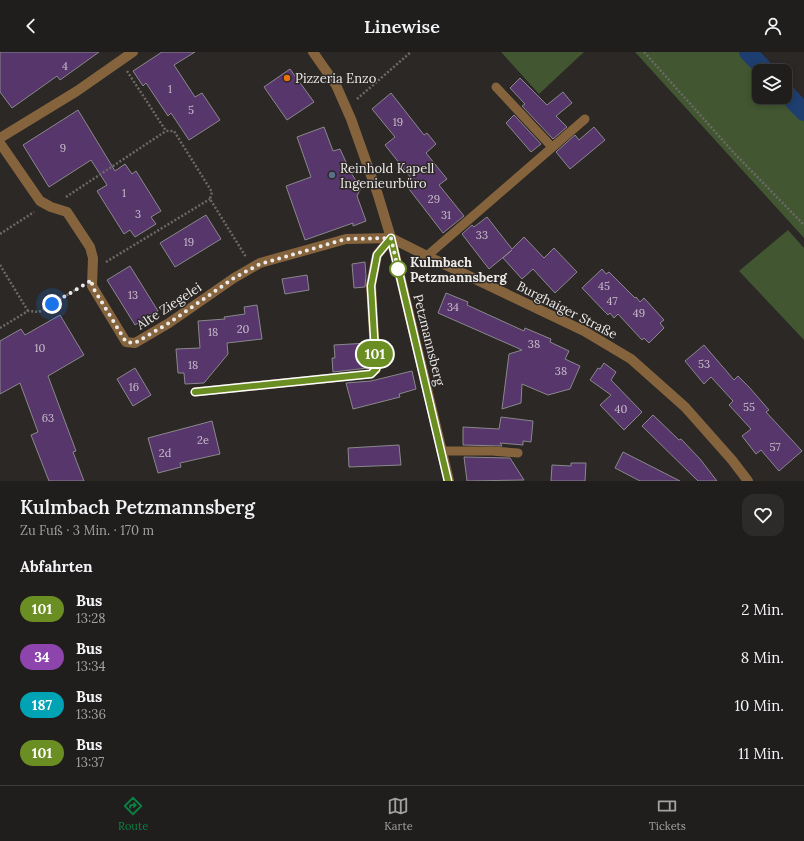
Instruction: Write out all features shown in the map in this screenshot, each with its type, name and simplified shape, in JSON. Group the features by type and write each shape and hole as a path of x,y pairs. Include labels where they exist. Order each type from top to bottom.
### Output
{"street":[{"path":"0,138 76,91 133,52"},
{"path":"313,52 336,85 346,108 378,194 391,238 377,255 371,286 376,369"},
{"name":"Alte Ziegelei","path":"0,143 40,202 67,212 90,247 93,258 92,286 126,342 135,343 169,323 234,278 260,264 346,239 391,238"},
{"name":"Burghaiger Straße","path":"391,238 584,331 630,359 685,407 732,460 748,481"},
{"name":"Petzmannsberg","path":"391,238 448,481"}],"lane":[{"path":"496,87 552,147"},
{"path":"427,256 585,119"},
{"path":"195,392 371,374 376,369"},
{"path":"442,451 492,451 518,453"}],"path":[{"path":"346,108 411,52"},
{"path":"644,52 735,154 804,225"},
{"path":"120,61 166,131"},
{"path":"0,234 49,206 166,131 174,131 212,192 210,199 92,275 39,312 28,311 0,328"},
{"path":"210,199 252,268"},
{"path":"0,265 28,311"}],"green space":[{"path":"501,52 584,52 539,94"},
{"path":"635,52 744,52 755,64 752,64 752,104 792,103 804,116 804,238"},
{"path":"788,230 804,248 804,340 739,271"}],"building":[{"path":"0,52 99,52 60,80 57,76 12,108 0,92"},
{"path":"162,52 195,52 174,65 195,97 202,93 220,120 189,140 171,113 168,116 146,83 143,86 133,71"},
{"path":"290,69 314,102 287,120 264,87"},
{"path":"520,78 547,105 563,92 572,103 556,116 567,127 553,139 522,106 525,104 510,88"},
{"path":"391,93 424,135 427,133 436,144 426,153 447,179 439,185 464,216 443,233 409,189 415,183 385,145 395,137 372,109"},
{"path":"78,110 115,171 125,164 132,174 136,171 161,211 151,217 156,224 135,237 130,230 124,234 97,191 107,185 91,160 49,187 23,145"},
{"path":"514,115 541,144 531,152 506,123"},
{"name":"Reinhold Kapell Ingenieurbüro","path":"324,127 333,151 340,149 351,173 361,188 357,196 366,221 353,226 353,223 305,240 286,186 311,177 297,137"},
{"path":"594,127 605,140 570,169 556,152 575,135 579,140"},
{"path":"206,215 221,239 175,267 160,243"},
{"path":"487,217 512,249 524,237 544,258 554,248 577,272 555,293 533,269 522,279 503,258 512,250 489,269 462,234 472,225 474,227"},
{"path":"365,262 365,287 354,288 352,264"},
{"path":"130,266 158,311 135,325 107,280"},
{"path":"602,269 606,274 609,272 640,302 644,298 664,320 660,323 664,328 649,343 644,338 642,340 618,314 614,318 610,313 608,315 582,288"},
{"path":"307,275 309,290 285,294 282,279"},
{"path":"446,293 468,302 467,305 524,331 525,328 551,339 550,342 569,351 565,359 580,366 570,389 548,395 522,384 521,403 502,409 509,354 522,350 438,313"},
{"path":"257,305 262,339 227,343 228,354 204,383 185,384 184,373 178,373 176,349 200,348 198,321 225,319 224,317 245,314 244,307"},
{"path":"60,315 84,355 48,376 76,451 73,452 84,481 49,481 31,435 38,432 20,383 0,394 0,341 21,329 25,335"},
{"path":"368,343 368,368 333,372 332,358 335,358 334,345"},
{"path":"704,345 734,380 738,376 749,387 769,410 766,412 802,451 779,471 761,450 756,454 742,436 751,429 729,405 733,401 711,377 704,384 685,361"},
{"path":"604,363 616,372 611,380 642,412 624,430 600,405 611,395 590,380 598,368 600,369"},
{"path":"135,368 151,395 133,406 117,379"},
{"path":"412,371 416,389 399,394 400,397 353,409 346,383 371,381"},
{"path":"653,415 679,440 681,439 700,459 717,481 698,481 642,426"},
{"path":"501,417 533,421 531,442 523,441 523,445 500,443 502,446 463,445 463,427 499,429"},
{"path":"212,421 220,454 180,463 181,467 158,473 148,438"},
{"path":"399,445 401,465 349,467 348,448"},
{"path":"623,452 680,481 640,481 615,468"},
{"path":"464,457 510,458 524,480 467,481"},
{"path":"571,463 586,463 585,481 551,481 552,465 571,466"}],"waterway":[{"path":"748,52 759,64"},
{"path":"792,99 804,112"}],"bus line":[{"name":"101","path":"195,392 371,374 376,369 371,286 377,255 391,238 448,481"}],"place":[{"name":"Pizzeria Enzo","path":"287,78"},
{"name":"Reinhold Kapell Ingenieurbüro","path":"332,175"},
{"name":"Kulmbach Petzmannsberg","path":"398,269"}],"route":[{"path":"52,304 92,280 92,286 122,333 126,342 135,343 169,323 234,278 260,264 346,239 391,238 398,269"}]}
